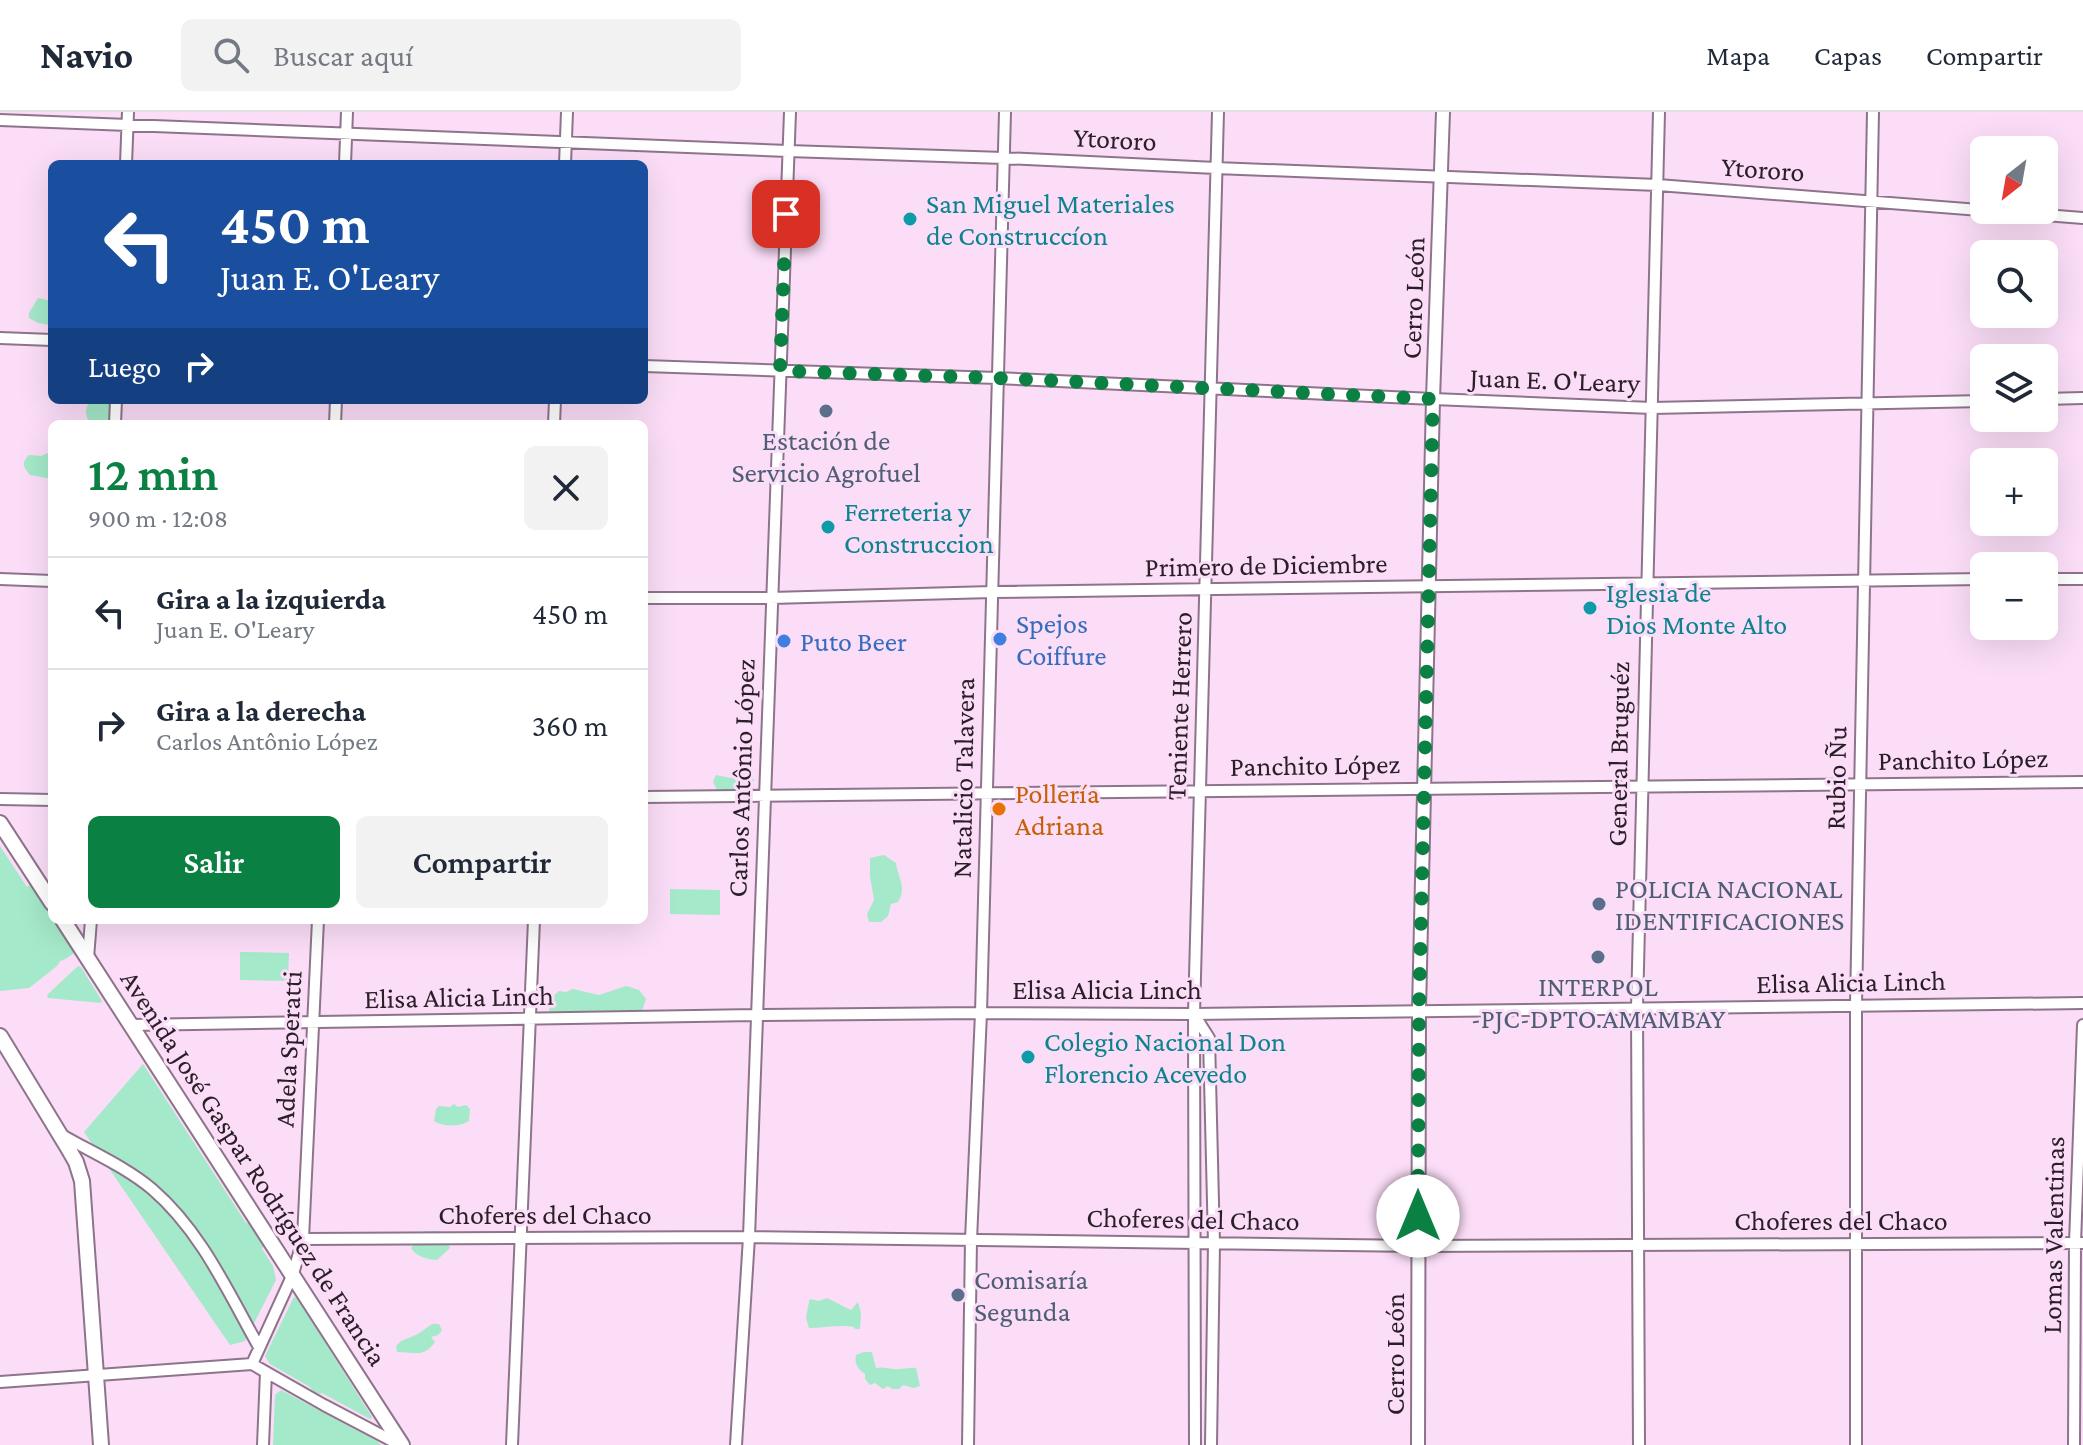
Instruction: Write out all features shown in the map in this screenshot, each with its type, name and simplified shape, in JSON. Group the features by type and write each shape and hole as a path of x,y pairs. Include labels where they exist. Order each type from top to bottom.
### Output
{"main road":[{"path":"0,823 48,897"},
{"name":"Avenida José Gaspar Rodríguez de Francia","path":"66,924 401,1445"},
{"path":"0,1036 76,1162 82,1181 101,1445"}],"street":[{"path":"126,160 128,112"},
{"path":"345,160 347,112"},
{"path":"565,160 567,112"},
{"name":"Carlos Antônio López","path":"736,1445 749,1237 790,112"},
{"name":"Natalicio Talavera","path":"968,1445 971,1240 981,1013 1005,112"},
{"name":"Teniente Herrero","path":"1195,1445 1194,1014 1218,112"},
{"name":"Cerro León","path":"1418,1445 1419,1011 1443,112"},
{"name":"General Bruguéz","path":"1639,1445 1637,1008 1659,112"},
{"name":"Rubio Ñu","path":"1856,1445 1856,1005 1873,112"},
{"name":"Ytororo","path":"0,120 1658,185 2083,218"},
{"path":"0,338 48,340"},
{"name":"Juan E. O'Leary","path":"648,366 997,378 1652,408 1970,401"},
{"path":"2058,399 2083,398"},
{"path":"0,579 48,581"},
{"name":"Primero de Diciembre","path":"648,598 1970,579"},
{"path":"2058,579 2083,579"},
{"name":"Panchito López","path":"648,797 2083,782"},
{"path":"0,799 48,800"},
{"path":"88,959 91,924"},
{"name":"Adela Speratti","path":"252,1364 293,1274 303,1239 318,924"},
{"path":"512,1445 534,924"},
{"name":"Elisa Alicia Linch","path":"131,1025 756,1015 1194,1014 2083,1003"},
{"name":"Teniente Herrero","path":"1194,1014 1209,1038 1214,1243 1211,1445"},
{"name":"Lomas Valentinas","path":"2074,1445 2083,1025"},
{"path":"1195,1119 1211,1117"},
{"path":"60,1134 151,1188 176,1214 197,1237 259,1347"},
{"name":"Choferes del Chaco","path":"303,1239 749,1237 1418,1246 2079,1243"},
{"path":"1195,1349 1212,1349"},
{"path":"0,1382 252,1364 401,1445"},
{"path":"263,1445 266,1372"}],"green space":[{"path":"38,298 48,300 48,325 29,318"},
{"path":"88,404 113,404 111,420 88,420 86,409"},
{"path":"48,453 48,478 30,475 24,465 29,455"},
{"path":"751,774 754,780 738,793 718,792 713,782 716,775 731,778"},
{"path":"0,846 27,887 32,883 48,890 48,924 69,924 79,945 73,954 61,960 29,988 0,991"},
{"path":"884,855 896,863 901,897 891,904 888,916 881,922 869,922 867,914 874,900 870,858"},
{"path":"670,889 720,890 720,915 670,914"},
{"path":"240,952 289,953 288,981 240,980"},
{"path":"78,966 101,1003 48,998 47,995"},
{"path":"626,986 639,990 646,999 642,1011 625,1015 551,1016 550,1002 559,991 573,989 599,995"},
{"path":"143,1064 246,1223 255,1223 267,1239 262,1249 273,1266 276,1280 245,1341 230,1345 84,1132"},
{"path":"454,1104 458,1107 466,1105 470,1109 469,1121 452,1126 434,1121 439,1106 450,1107"},
{"path":"425,1231 440,1231 448,1242 450,1248 437,1260 422,1257 411,1248"},
{"path":"294,1297 372,1417 370,1419 313,1391 270,1364 265,1356"},
{"path":"827,1298 851,1310 858,1302 860,1329 843,1326 809,1328 806,1318 810,1299 819,1301"},
{"path":"432,1324 439,1324 442,1330 431,1337 435,1342 431,1347 418,1353 397,1352 396,1346 401,1341"},
{"path":"872,1352 876,1368 916,1368 920,1386 903,1385 892,1389 888,1386 883,1389 875,1383 870,1385 856,1361 856,1355"},
{"path":"281,1390 381,1445 273,1445 275,1395"}],"place":[{"name":"San Miguel Materiales de Construccíon","path":"910,219"},
{"name":"Estación de Servicio Agrofuel","path":"826,411"},
{"name":"Ferreteria y Construccion","path":"828,527"},
{"name":"Iglesia de Dios Monte Alto","path":"1590,608"},
{"name":"Spejos Coiffure","path":"1000,639"},
{"name":"Puto Beer","path":"784,641"},
{"name":"Pollería Adriana","path":"999,809"},
{"name":"POLICIA NACIONAL IDENTIFICACIONES","path":"1599,904"},
{"name":"INTERPOL -PJC-DPTO.AMAMBAY","path":"1598,957"},
{"name":"Colegio Nacional Don Florencio Acevedo","path":"1028,1057"},
{"name":"Comisaría Segunda","path":"958,1295"}],"route":[{"path":"786,214 780,371 1433,399 1419,1011 1418,1216"}]}
